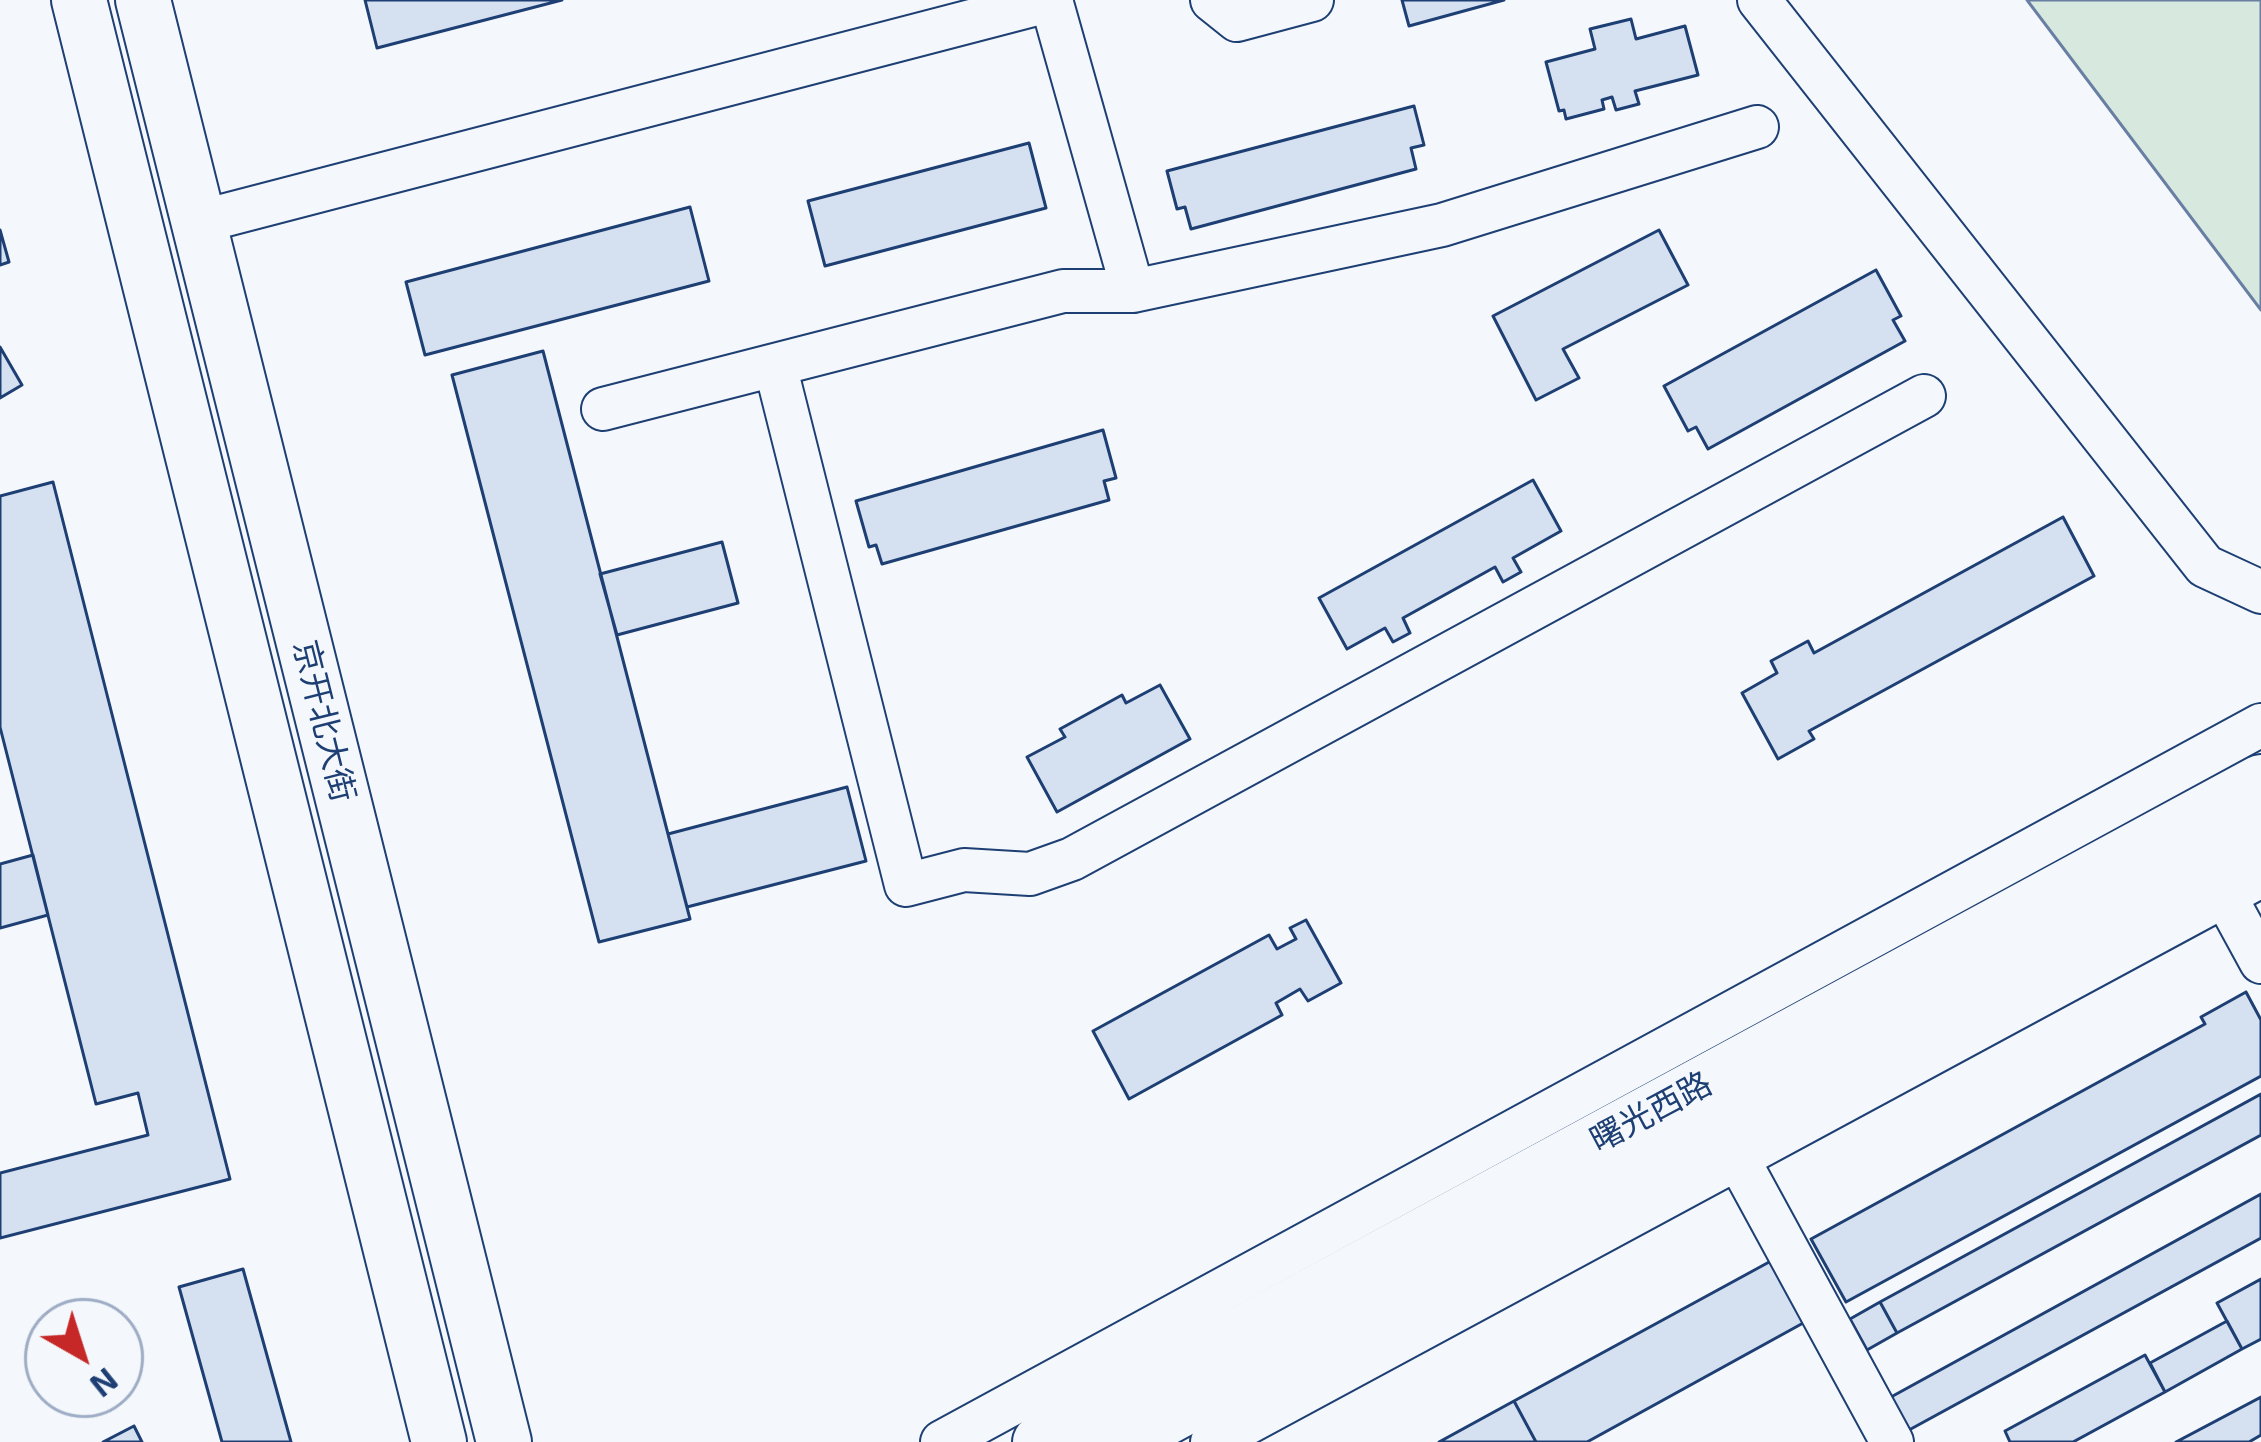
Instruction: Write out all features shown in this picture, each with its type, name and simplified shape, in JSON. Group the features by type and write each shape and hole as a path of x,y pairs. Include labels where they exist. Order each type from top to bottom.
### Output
{"main road":[{"name":"京开北大街","path":"79,0 439,1442"},
{"name":"京开北大街","path":"143,0 504,1442"},
{"name":"曙光西路","path":"1040,1442 2261,782"},
{"name":"曙光西路","path":"1121,1442 1727,1140 2261,826"}],"street":[{"path":"199,222 1052,0 1133,292"},
{"path":"1212,0 1237,20 1312,0"},
{"path":"1759,0 2205,566 2261,592"},
{"path":"603,409 1063,291 1133,292 1442,225 1757,127"},
{"path":"775,365 906,885 964,870 1030,874 1072,859 1924,396"},
{"path":"942,1442 2261,725"},
{"path":"1213,1442 1267,1429 1727,1140 2243,886 2261,962"},
{"path":"1727,1140 1892,1442"}],"shaded area":[{"path":"2027,0 2261,0 2261,310"}],"building":[{"path":"365,0 562,0 377,48"},
{"path":"1402,0 1504,0 1409,26"},
{"path":"1631,19 1636,39 1685,26 1698,75 1635,91 1639,104 1616,110 1612,97 1602,100 1604,109 1566,119 1564,110 1559,111 1546,62 1595,49 1590,29"},
{"path":"1414,106 1424,145 1411,148 1416,169 1191,229 1185,207 1177,209 1167,171"},
{"path":"1029,143 1046,208 825,266 808,201"},
{"path":"690,207 709,281 425,355 406,282"},
{"path":"0,230 9,262 0,265"},
{"path":"1659,230 1688,285 1563,349 1579,378 1536,400 1493,316"},
{"path":"1876,270 1901,316 1893,320 1905,341 1708,449 1696,427 1688,431 1664,386"},
{"path":"0,347 22,385 0,398"},
{"path":"543,351 690,919 599,942 452,375"},
{"path":"1103,430 1116,478 1104,481 1109,500 882,564 876,545 869,547 856,501"},
{"path":"1533,480 1561,531 1513,558 1521,572 1503,582 1495,567 1403,618 1410,633 1393,642 1385,628 1347,649 1319,598"},
{"path":"53,482 230,1179 0,1238 0,1173 148,1135 138,1093 96,1104 0,727 0,496"},
{"path":"2063,517 2094,576 1809,731 1814,739 1778,759 1742,693 1777,673 1771,661 1808,641 1814,653"},
{"path":"722,542 738,603 617,635 600,574"},
{"path":"1160,685 1190,739 1057,812 1027,757 1065,737 1060,729 1122,695 1126,703"},
{"path":"847,787 866,861 687,907 668,834"},
{"path":"33,855 48,915 0,928 0,864"},
{"path":"1306,920 1341,983 1308,1001 1300,989 1276,1003 1282,1015 1129,1099 1093,1031 1269,935 1277,949 1296,939 1290,928"},
{"path":"2246,992 2261,1020 2261,1076 1846,1302 1811,1239 2205,1024 2201,1017"},
{"path":"2261,1094 2261,1135 1897,1333 1880,1302"},
{"path":"2261,1194 2261,1238 1909,1430 1891,1397"},
{"path":"1771,1261 1805,1322 1587,1442 1536,1442 1514,1401"},
{"path":"243,1269 291,1442 222,1442 179,1287"},
{"path":"2261,1279 2261,1339 2242,1349 2217,1303"},
{"path":"1880,1302 1897,1333 1867,1350 1850,1319"},
{"path":"2227,1321 2242,1349 2165,1392 2150,1363"},
{"path":"2145,1355 2165,1392 2073,1442 2010,1442 2005,1431"},
{"path":"2261,1397 2261,1435 2249,1442 2176,1442"},
{"path":"1514,1401 1536,1442 1439,1442"},
{"path":"134,1426 142,1442 103,1442"}]}
